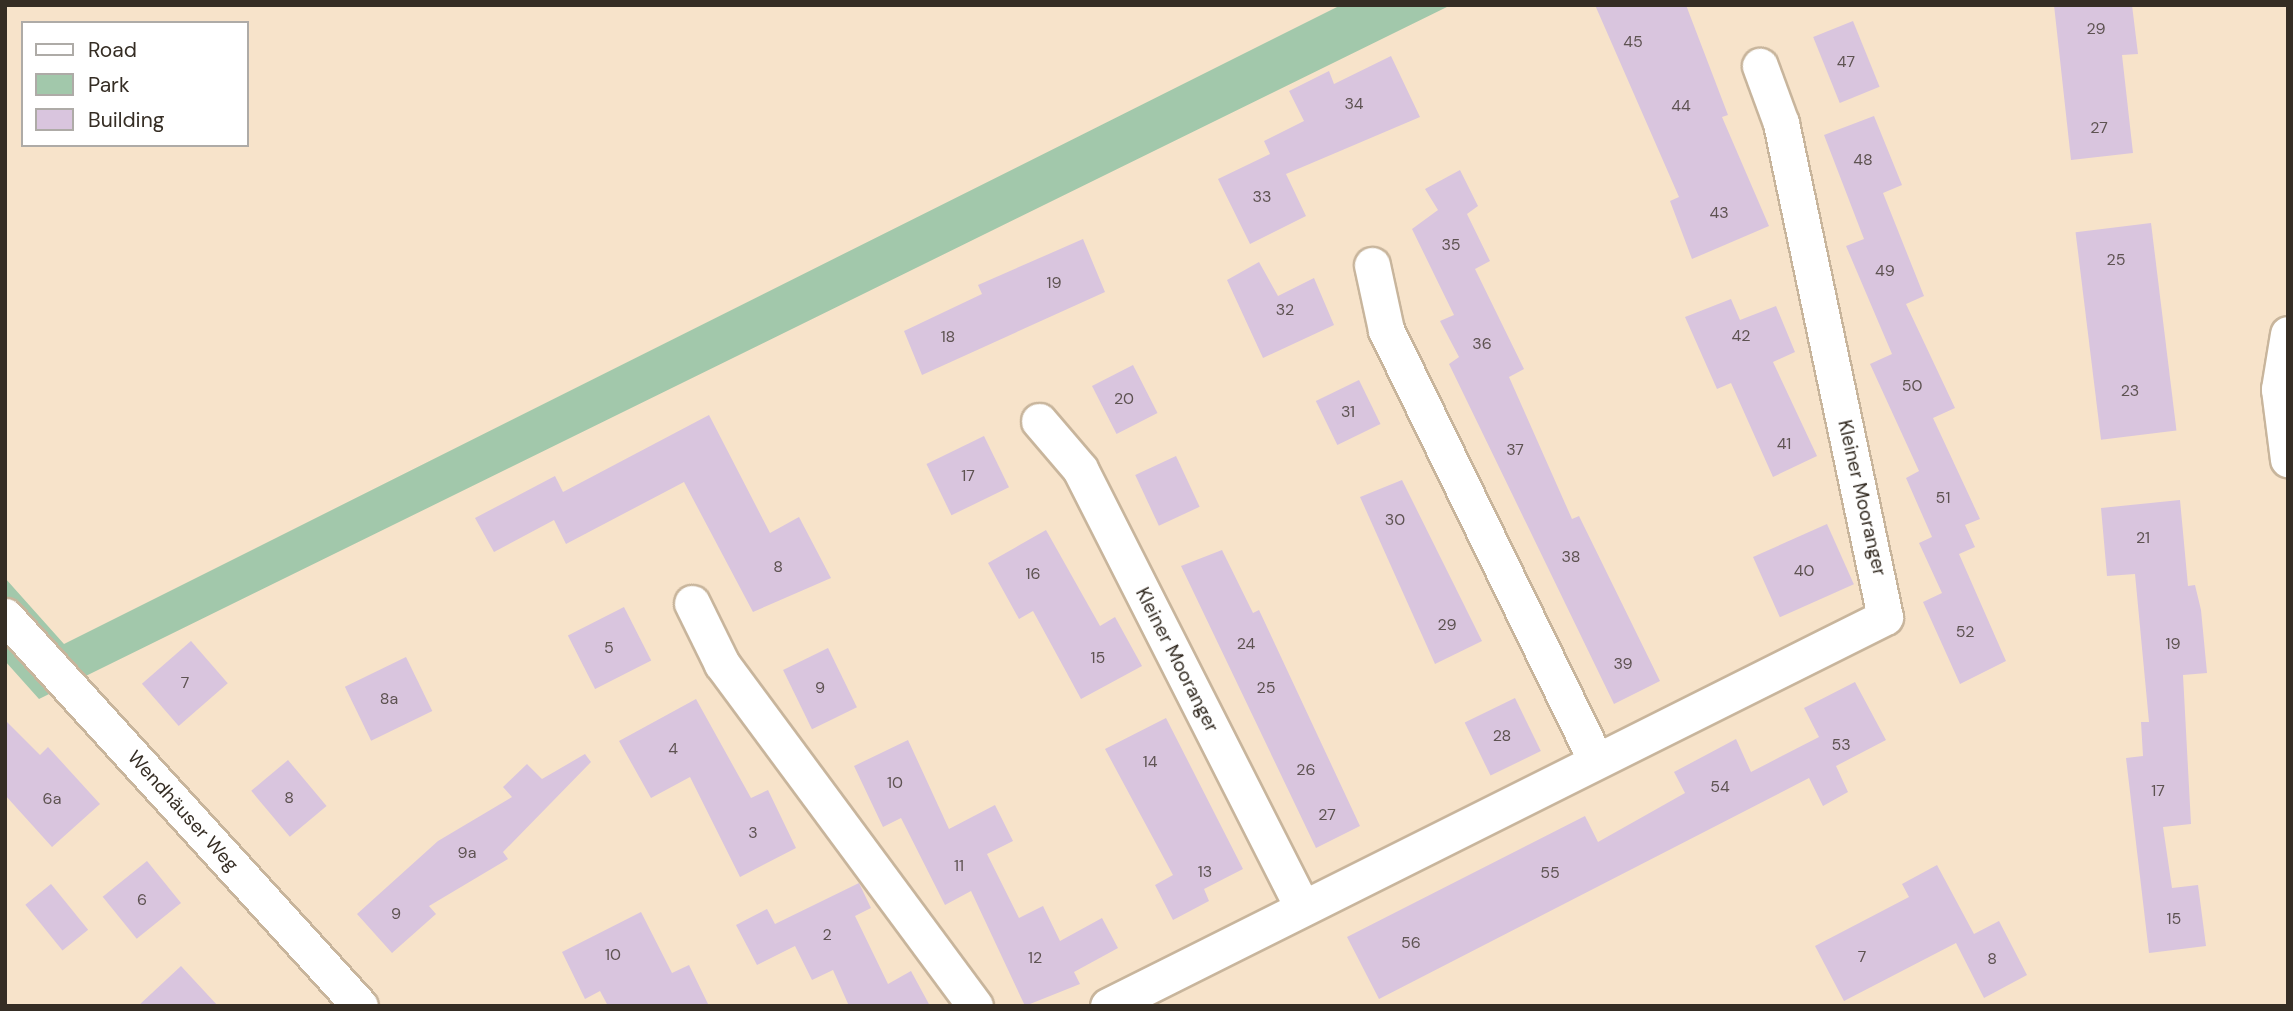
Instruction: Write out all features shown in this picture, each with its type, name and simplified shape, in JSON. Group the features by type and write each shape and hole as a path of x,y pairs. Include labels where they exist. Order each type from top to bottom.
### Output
{"street":[{"name":"Kleiner Mooranger","path":"1108,1006 1885,617 1781,123 1760,66"},
{"path":"1372,265 1386,330 1596,761"},
{"path":"2288,334 2279,389 2288,459"},
{"name":"Kleiner Mooranger","path":"1039,421 1080,469 1302,907"},
{"path":"692,603 722,664 975,1006"},
{"name":"Wendhäuser Weg","path":"5,616 360,1006"}],"green space":[{"path":"1341,5 1451,5 39,699 5,661 5,578 64,644"}],"building":[{"path":"1595,5 1686,5 1728,115 1722,117 1769,226 1692,259 1670,201 1679,197"},
{"path":"2054,5 2132,5 2138,54 2122,55 2133,153 2071,160"},
{"path":"1853,21 1880,87 1840,103 1813,37"},
{"path":"1391,56 1420,117 1286,174 1306,216 1250,244 1218,179 1270,154 1264,141 1304,121 1289,91 1329,71 1334,84"},
{"path":"1874,116 1902,185 1883,193 1924,296 1906,304 1955,408 1933,418 1980,519 1965,525 1975,547 1959,554 2006,661 1960,684 1923,602 1942,593 1919,543 1932,537 1906,478 1919,471 1870,364 1892,354 1846,246 1864,239 1824,135"},
{"path":"1460,170 1478,206 1467,214 1490,261 1475,269 1524,369 1509,377 1572,519 1579,516 1660,681 1614,704 1449,364 1459,357 1440,321 1454,315 1412,229 1438,210 1425,189"},
{"path":"2151,223 2176,430 2101,440 2076,232"},
{"path":"1083,239 1105,292 922,375 904,331 982,294 978,285"},
{"path":"1259,262 1278,296 1314,278 1334,325 1263,358 1227,280"},
{"path":"1731,299 1740,320 1776,306 1795,352 1773,362 1817,456 1773,477 1731,383 1717,389 1685,317"},
{"path":"1133,365 1158,413 1117,434 1092,386"},
{"path":"1359,380 1380,424 1337,445 1316,401"},
{"path":"709,415 770,533 799,517 831,578 753,612 684,482 566,544 554,520 494,552 475,518 555,476 563,492"},
{"path":"984,436 1009,487 951,515 926,464"},
{"path":"1176,456 1200,507 1159,526 1135,475"},
{"path":"1402,480 1482,641 1435,664 1360,497"},
{"path":"2180,500 2188,586 2195,585 2201,610 2207,673 2183,675 2191,824 2163,827 2172,888 2198,885 2206,946 2149,953 2126,758 2143,756 2141,722 2149,722 2135,574 2107,576 2101,508"},
{"path":"1827,524 1854,584 1780,617 1753,557"},
{"path":"1046,530 1100,626 1115,617 1142,666 1081,699 1033,611 1019,619 988,563"},
{"path":"1222,550 1253,613 1259,610 1360,826 1316,848 1181,566"},
{"path":"624,607 651,660 595,689 568,636"},
{"path":"191,641 228,683 179,726 142,684"},
{"path":"828,648 857,707 812,729 783,670"},
{"path":"406,657 432,711 371,741 345,687"},
{"path":"1855,682 1886,740 1836,766 1848,792 1823,806 1809,778 1379,999 1347,937 1585,816 1598,842 1685,793 1674,772 1736,739 1751,772 1819,737 1804,708"},
{"path":"1515,698 1541,751 1491,776 1465,723"},
{"path":"696,699 751,798 768,790 796,848 740,877 690,777 651,798 619,741"},
{"path":"1166,718 1243,869 1204,889 1209,901 1173,920 1155,885 1173,875 1105,749"},
{"path":"5,720 40,755 48,747 100,804 52,847 5,795"},
{"path":"908,740 949,829 995,805 1013,841 987,854 1019,918 1043,906 1060,941 1102,918 1118,948 1074,972 1080,984 1025,1006 971,891 945,905 901,818 883,827 854,766"},
{"path":"585,754 591,762 503,852 508,859 429,906 436,914 392,953 357,914 438,841 512,797 503,787 527,764 542,779"},
{"path":"288,760 327,806 290,837 251,791"},
{"path":"147,861 181,903 137,939 103,897"},
{"path":"1937,865 1974,934 1999,921 2027,975 1984,998 1956,943 1844,1001 1815,946 1909,897 1902,884"},
{"path":"859,883 871,908 855,916 888,984 911,971 930,1006 849,1006 833,970 812,980 795,946 757,965 736,925 767,909 775,924"},
{"path":"51,884 88,930 62,951 25,905"},
{"path":"641,912 672,973 689,965 709,1006 608,1006 600,991 585,999 562,952"},
{"path":"181,966 218,1006 138,1006"}]}
